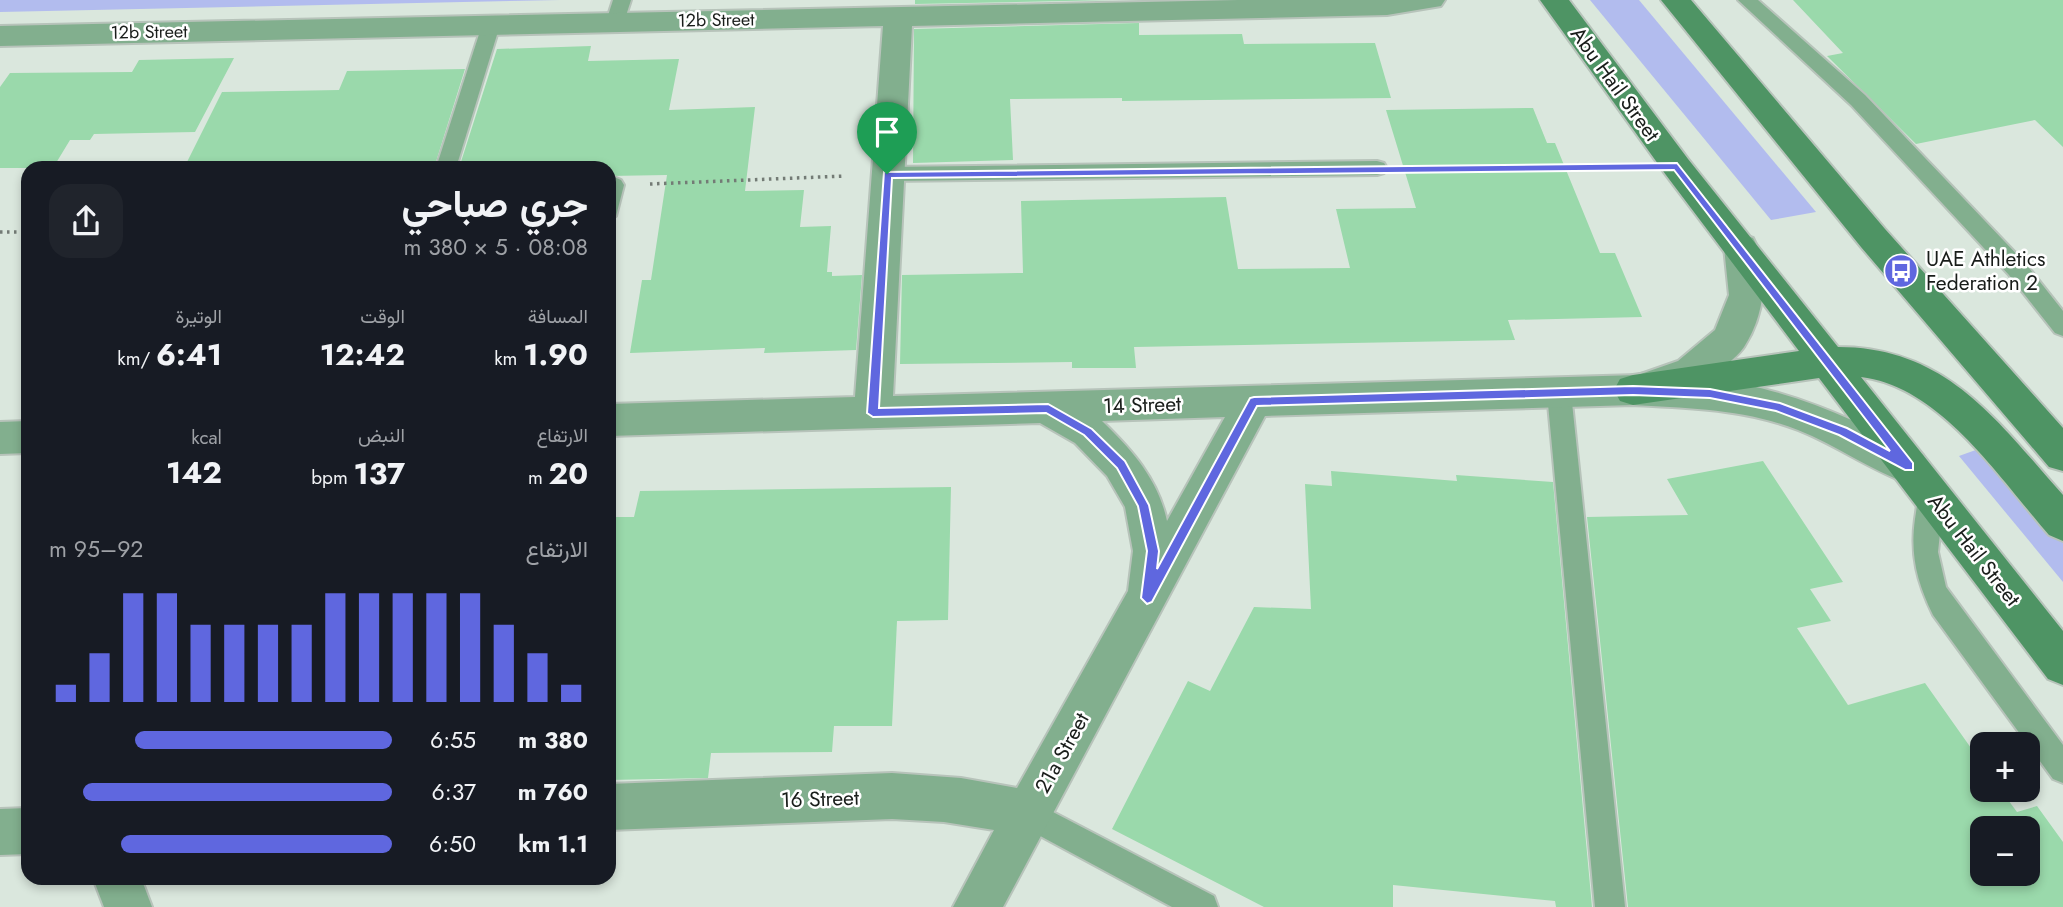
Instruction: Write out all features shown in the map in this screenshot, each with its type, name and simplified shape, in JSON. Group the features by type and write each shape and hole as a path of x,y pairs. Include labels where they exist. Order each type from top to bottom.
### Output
{"main road":[{"name":"Abu Hail Street","path":"1554,0 1677,167 2063,665"},
{"path":"1675,0 1873,238 2063,455"},
{"path":"1633,390 1828,362 1864,362 1902,372 1939,391 1970,417 2063,523"}],"street":[{"name":"12b Street","path":"5,42 491,25 618,11 898,16 1387,6 1431,0"},
{"path":"873,413 898,16"},
{"name":"14 Street","path":"1633,390 1692,372 1730,339 1747,295 1741,247"},
{"name":"14 Street","path":"616,420 1633,390 1710,394 1776,407 1843,431 1920,481"},
{"name":"21a Street","path":"977,907 1254,401"},
{"name":"21a Street","path":"1048,409 1088,432 1121,464 1144,505 1153,551 1147,598"},
{"path":"0,438 21,437"},
{"name":"16 Street","path":"616,807 892,796 972,802 1028,814"},
{"path":"0,832 21,831"},
{"path":"120,885 128,907"}],"lane":[{"path":"1747,0 1858,100 1958,209 2017,268 2063,327"},
{"path":"448,161 491,25"},
{"path":"887,174 1377,168"},
{"path":"1559,393 1610,907"},
{"path":"1920,481 1924,562 1929,583 1942,606 2063,769"},
{"path":"1028,814 1203,907"}],"path":[{"path":"1377,168 1677,167"},
{"path":"616,186 887,174"},
{"path":"0,232 21,232"}],"shaded area":[{"path":"0,0 560,0 0,12"},
{"path":"1590,0 1639,0 1816,212 1771,220"},
{"path":"1984,447 2063,541 2063,582 1959,456"}],"building":[{"path":"915,0 1113,0 915,4"},
{"path":"1793,0 2063,0 2063,147 2035,120 1916,144 1827,56 1843,53"},
{"path":"1139,23 1139,35 1242,34 1244,44 1375,43 1391,98 1122,101 1122,98 1010,99 1013,160 913,163 914,29"},
{"path":"591,46 588,61 679,59 669,110 755,107 745,191 804,190 800,227 831,226 827,272 832,272 832,276 862,275 856,350 764,353 765,348 630,353 642,280 651,280 667,175 616,176 616,161 461,161 497,49"},
{"path":"234,58 195,132 94,134 90,140 70,140 57,161 21,161 21,168 0,168 0,87 10,73 132,72 139,60"},
{"path":"465,69 436,161 188,161 222,92 339,90 347,71"},
{"path":"1533,108 1547,143 1555,143 1600,253 1615,253 1642,317 1508,320 1515,340 1134,347 1136,368 1072,368 1072,362 900,364 902,275 1023,273 1021,201 1226,197 1238,269 1350,268 1336,209 1416,208 1386,110"},
{"path":"1763,461 1843,582 1810,589 1831,621 1797,628 1848,705 1925,683 1970,747 1970,802 2010,802 2017,812 2037,806 2063,842 2063,907 1628,907 1587,517 1688,515 1667,479"},
{"path":"1331,471 1457,481 1456,475 1553,482 1592,907 1556,907 1555,901 1393,885 1393,907 1264,907 1112,829 1188,681 1210,691 1254,607 1311,609 1305,484 1332,486"},
{"path":"951,487 948,620 897,621 892,726 834,726 832,752 711,753 708,778 616,780 616,517 634,517 640,491"}],"place":[{"name":"UAE Athletics Federation 2","path":"1901,271"}],"route":[{"path":"1677,167 1909,467 1843,431 1776,407 1710,394 1633,390 1254,401 1147,598 1153,551 1144,505 1121,464 1088,432 1048,409 873,413 887,174 1677,167"}]}
